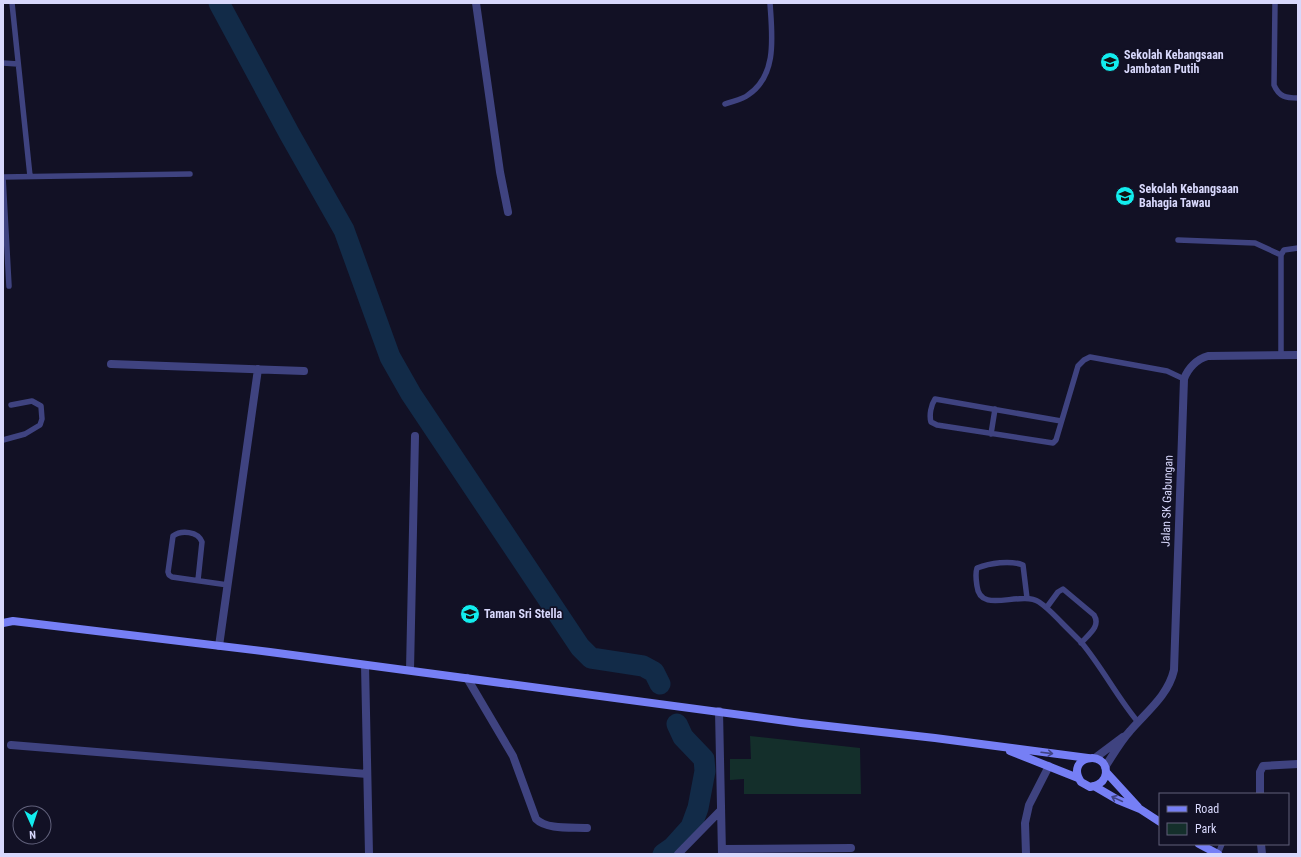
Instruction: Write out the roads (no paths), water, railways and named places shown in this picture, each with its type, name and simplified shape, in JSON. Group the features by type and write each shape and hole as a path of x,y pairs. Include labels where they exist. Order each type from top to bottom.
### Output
{"street":[{"path":"476,3 500,172 508,212"},
{"path":"1185,377 1198,359 1208,356 1298,355"},
{"path":"111,364 304,371"},
{"path":"219,646 258,369"},
{"name":"Jalan SK Gabungan","path":"1106,769 1128,733 1164,693 1171,683 1174,670 1185,377"},
{"path":"410,670 415,436"},
{"path":"3,615 13,621"},
{"path":"3,623 13,621 365,664 1091,758 1101,761 1140,809"},
{"path":"365,664 369,854"},
{"path":"467,678 513,756 536,819 541,823 548,825 587,828"},
{"path":"719,711 722,852 851,848"},
{"name":"Jalan SK Gabungan","path":"1091,758 1128,733"},
{"path":"995,745 1078,778 1085,785 1094,786 1118,800 1140,809 1159,821"},
{"path":"11,746 367,774"},
{"path":"1078,778 1076,772 1078,766 1091,758"},
{"path":"1260,793 1260,772 1263,766 1298,764"},
{"path":"1026,854 1025,823 1029,805 1049,766"},
{"path":"1094,786 1102,782 1106,769"},
{"path":"678,854 721,810"},
{"path":"1200,845 1218,854"}],"lane":[{"path":"12,3 30,176"},
{"path":"725,104 747,96 760,86 769,69 772,44 770,3"},
{"path":"1275,3 1274,85 1278,94 1286,98 1298,98"},
{"path":"3,63 18,64"},
{"path":"9,286 3,177 190,174"},
{"path":"1178,240 1256,243 1281,255"},
{"path":"1281,355 1281,255 1284,250 1298,248"},
{"path":"1061,421 935,399 932,403 930,418 931,422 937,425 1053,443 1056,440 1078,366 1090,357 1167,371 1185,377"},
{"path":"3,440 25,434 40,425 42,420 41,406 32,401 11,405"},
{"path":"991,434 995,409"},
{"path":"198,580 202,542 196,534 179,532 173,536 168,572 172,577 228,584"},
{"path":"1027,598 1023,565 1015,562 977,568 975,575 977,593 980,598 987,601 1027,598 1037,601 1046,608 1081,643 1124,705 1138,722"},
{"path":"1046,608 1058,592 1064,589 1094,615 1097,620 1097,625 1081,643"}],"waterway":[{"path":"219,3 289,133 344,230 390,357 411,394 580,647 591,658 643,666 654,672 660,684"},
{"path":"663,854 673,847 691,827 698,808 705,771 704,759 683,737 677,724"}],"place":[{"name":"Sekolah Kebangsaan Jambatan Putih","path":"1110,62"},
{"name":"Sekolah Kebangsaan Bahagia Tawau","path":"1125,196"},
{"name":"Taman Sri Stella","path":"470,614"}]}
